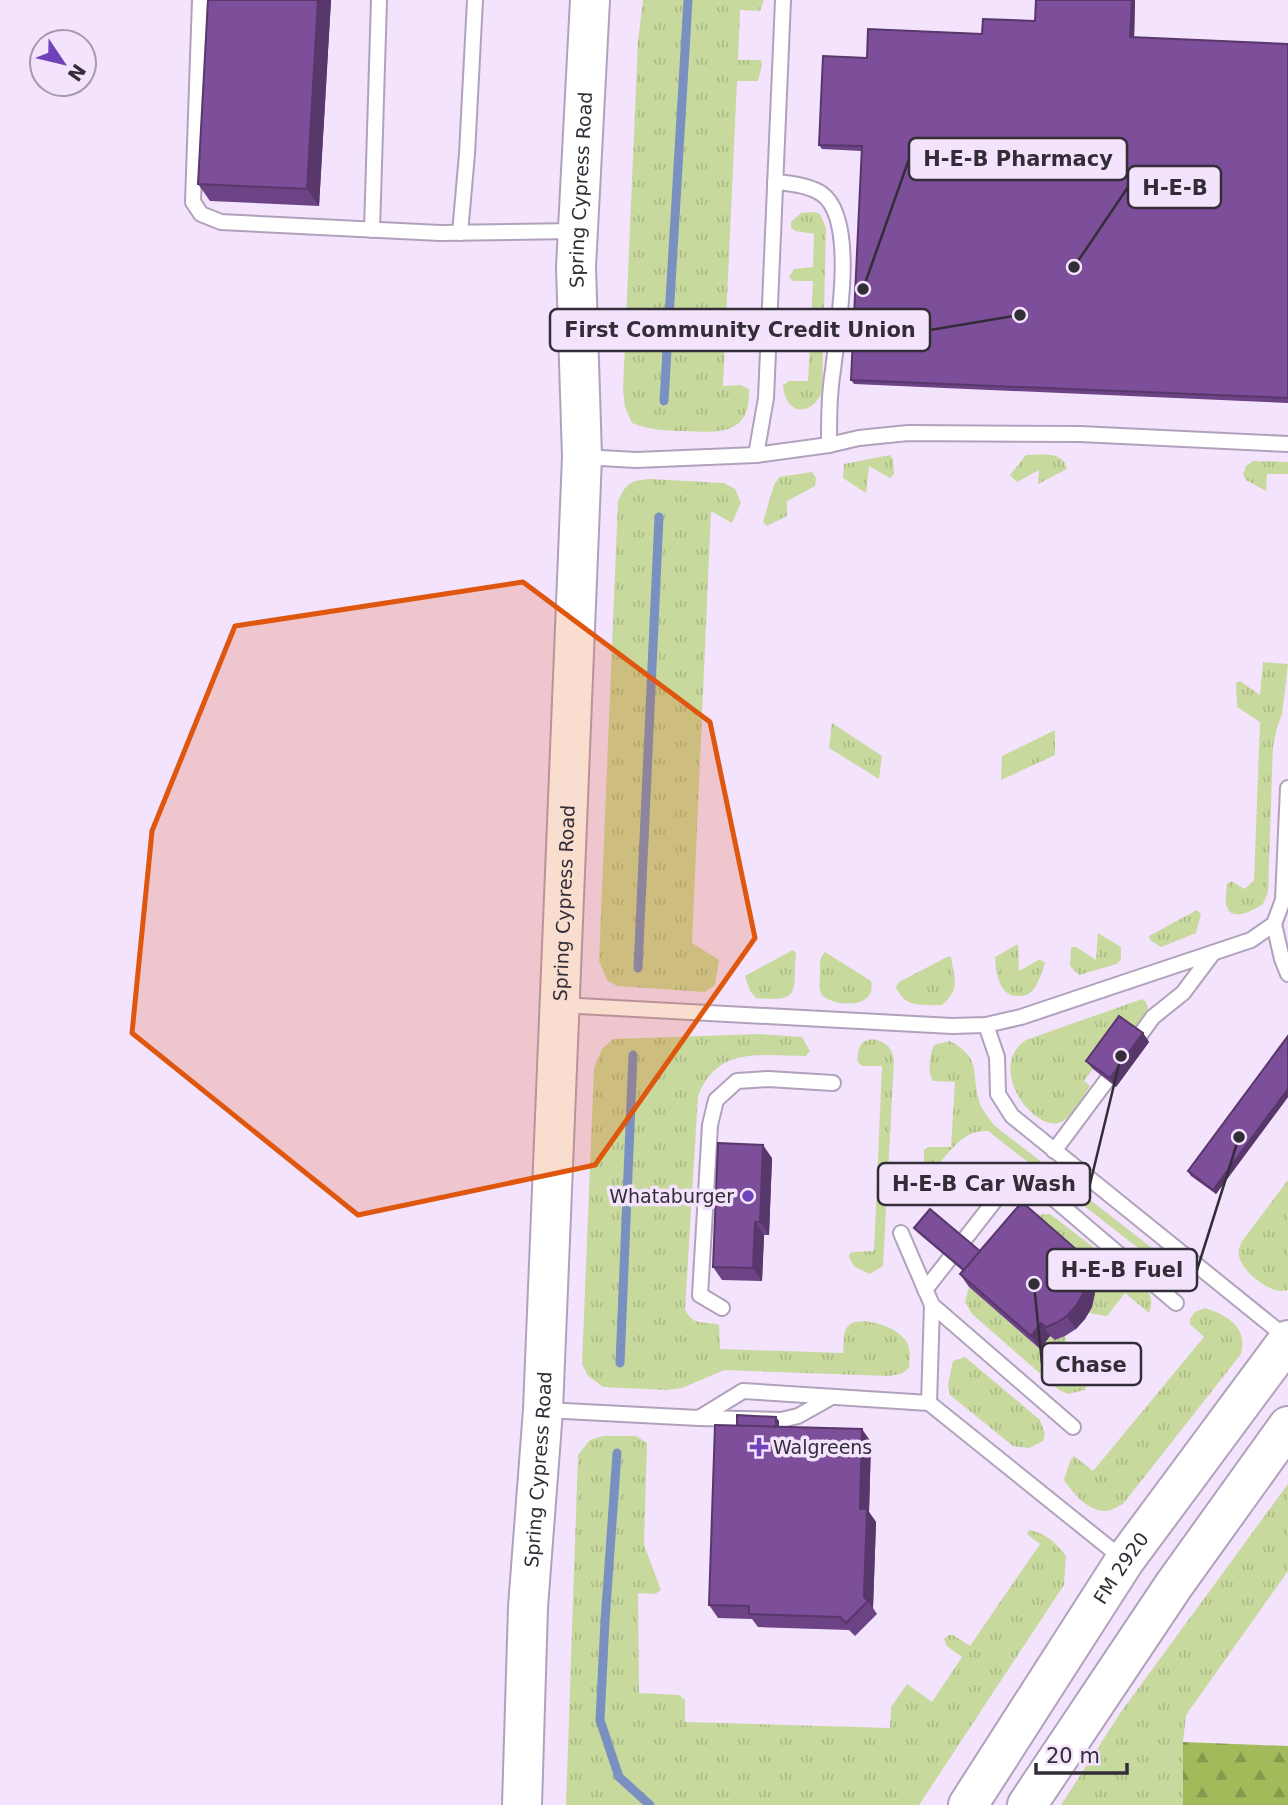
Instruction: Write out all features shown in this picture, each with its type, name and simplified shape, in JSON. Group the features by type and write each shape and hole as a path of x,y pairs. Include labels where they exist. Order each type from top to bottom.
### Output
{"main road":[{"name":"Spring Cypress Road","path":"515,1796 543,1410 582,457 576,267 590,0"},
{"name":"FM 2920","path":"968,1805 1125,1560 1288,1339"},
{"path":"1027,1805 1174,1585 1288,1426"}],"lane":[{"path":"200,0 193,202 201,214 220,222 372,230 460,233 577,231"},
{"path":"372,230 379,0"},
{"path":"460,233 475,0"},
{"path":"756,455 766,398 783,0"},
{"path":"775,183 794,183 822,194 835,212 842,244 843,281 829,412 830,444"},
{"path":"582,457 636,460 756,455 908,433 1080,434 1288,444"},
{"path":"1288,788 1283,900 1274,924 1288,974"},
{"path":"558,1005 915,1024 986,1025 1055,1007 1251,940 1274,924"},
{"path":"1140,1035 1153,1017 1184,993 1213,953"},
{"path":"986,1025 997,1057 998,1094 1012,1116 1288,1339"},
{"path":"722,1308 700,1295 710,1125 716,1100 737,1081 768,1079 833,1083"},
{"path":"1054,1151 1107,1080"},
{"path":"925,1290 1014,1176 1047,1193 1177,1303"},
{"path":"901,1233 932,1305 1073,1427"},
{"path":"929,1403 932,1305"},
{"path":"699,1418 743,1391 929,1403 1125,1560"},
{"path":"543,1410 781,1420 798,1416 832,1397"}],"highlighted area":[{"path":"523,582 710,722 755,938 595,1165 358,1215 132,1033 152,831 235,626"}],"green space":[{"path":"643,0 764,0 760,11 740,10 738,60 761,60 762,65 758,81 737,81 723,386 741,385 749,389 748,404 739,423 721,431 671,431 645,427 632,423 625,407 623,390 638,41"},
{"path":"801,213 820,214 826,228 822,393 810,407 798,409 788,402 783,385 789,381 808,381 813,281 793,281 789,277 794,269 813,267 814,234 795,231 791,222"},
{"path":"890,455 893,459 894,474 890,478 869,466 866,493 843,478 844,464"},
{"path":"1026,455 1056,456 1065,463 1067,469 1038,484 1039,470 1017,482 1010,475"},
{"path":"1253,461 1288,462 1288,474 1267,474 1266,491 1246,480 1243,475 1246,466"},
{"path":"812,472 816,478 815,486 787,501 787,516 767,526 763,522 779,477"},
{"path":"650,479 724,483 735,489 741,503 732,523 711,511 692,943 719,960 715,985 705,992 617,986 607,980 599,961 618,501 630,484"},
{"path":"1263,662 1288,664 1282,714 1273,746 1268,892 1263,904 1244,913 1234,914 1226,905 1227,884 1231,881 1245,889 1254,880 1260,722 1237,707 1236,683 1240,681 1260,695"},
{"path":"832,723 882,756 879,779 829,748"},
{"path":"1055,730 1055,755 1001,780 1002,756"},
{"path":"1197,910 1201,914 1196,933 1161,947 1150,940 1149,936"},
{"path":"1098,933 1121,947 1121,959 1117,964 1079,975 1070,966 1071,947 1076,947 1096,960"},
{"path":"1018,944 1019,971 1040,959 1045,963 1034,989 1019,996 1007,993 1003,988 995,957"},
{"path":"793,950 796,953 794,984 789,995 771,999 756,998 750,991 745,976"},
{"path":"825,952 871,981 868,997 861,1002 843,1003 834,1002 822,995 820,964"},
{"path":"949,956 954,989 942,1005 915,1004 899,994 896,987 899,982"},
{"path":"1142,999 1148,1009 1133,1030 1125,1025 1084,1081 1090,1086 1067,1118 1052,1123 1040,1119 1029,1110 1012,1082 1010,1067 1014,1052 1026,1040"},
{"path":"760,1034 802,1037 810,1051 806,1056 757,1055 729,1061 717,1068 698,1096 685,1310 696,1321 719,1325 720,1349 843,1353 844,1333 849,1325 865,1321 875,1323 894,1330 906,1341 909,1368 901,1374 889,1376 724,1370 682,1388 666,1390 603,1387 588,1376 582,1364 594,1068 602,1049 613,1039"},
{"path":"872,1039 887,1045 894,1060 883,1266 870,1274 855,1267 849,1258 853,1252 874,1251 882,1066 862,1066 857,1061 863,1042"},
{"path":"950,1041 960,1047 970,1059 979,1101 995,1126 1179,1269 1178,1277 988,1131 964,1138 934,1169 928,1169 924,1162 924,1150 928,1147 951,1147 955,1082 933,1081 930,1068 934,1045"},
{"path":"1288,1180 1288,1290 1281,1291 1266,1286 1252,1275 1241,1262 1239,1252 1243,1240"},
{"path":"1050,1214 1144,1286 1151,1299 1149,1313 1125,1293 1107,1316 1088,1313 1091,1290 1102,1277 1031,1215"},
{"path":"969,1287 1039,1348 1050,1336 1055,1340 1065,1336 1070,1359 1063,1368 1086,1387 1085,1390 1068,1394 1059,1390 972,1314 965,1302"},
{"path":"1205,1308 1221,1314 1239,1330 1242,1337 1241,1354 1123,1504 1106,1511 1087,1505 1064,1480 1070,1461 1074,1456 1093,1471 1204,1337 1190,1324 1190,1319 1195,1312"},
{"path":"965,1357 1040,1420 1045,1434 1043,1441 1029,1448 1013,1446 950,1395 948,1384 953,1361"},
{"path":"603,1436 636,1436 647,1443 644,1545 661,1590 655,1594 638,1593 639,1693 679,1695 685,1700 685,1722 890,1728 891,1707 907,1684 932,1702 962,1657 947,1646 944,1639 953,1635 970,1646 1040,1544 1027,1534 1029,1530 1046,1536 1062,1551 1066,1556 1064,1585 919,1805 566,1805 578,1455 590,1440"},
{"path":"1288,1484 1288,1571 1186,1715 1183,1805 1061,1805 1121,1712"},
{"path":"1183,1742 1288,1746 1288,1805 1183,1805"}],"building":[{"path":"208,0 318,0 307,189 198,184"},
{"path":"1036,0 1132,0 1130,37 1288,44 1288,398 851,380 862,146 819,145 823,56 867,58 868,29 982,34 983,19 1035,21"},
{"path":"1119,1016 1143,1033 1110,1078 1086,1061"},
{"path":"1288,1036 1288,1089 1213,1190 1188,1171"},
{"name":"Whataburger","path":"718,1143 763,1145 760,1222 755,1222 753,1268 713,1267"},
{"path":"1022,1202 1093,1264 1082,1277 1086,1280 1083,1294 1076,1306 1056,1323 1046,1327 1041,1323 1031,1336 960,1274"},
{"path":"930,1209 980,1251 964,1270 914,1228"},
{"path":"737,1415 776,1417 776,1427 737,1426"},
{"name":"Walgreens","path":"715,1425 862,1429 860,1509 867,1509 864,1597 868,1601 846,1623 840,1617 749,1614 749,1606 709,1605"}],"waterway":[{"path":"664,401 688,0"},
{"path":"638,968 659,517"},
{"path":"620,1363 633,1055"},
{"path":"617,1453 600,1720 619,1777 650,1805"}],"place":[{"name":"H-E-B","path":"1074,267"},
{"name":"H-E-B Pharmacy","path":"863,289"},
{"name":"First Community Credit Union","path":"1020,315"},
{"name":"H-E-B Car Wash","path":"1121,1056"},
{"name":"H-E-B Fuel","path":"1239,1137"},
{"name":"Whataburger","path":"748,1196"},
{"name":"Chase","path":"1034,1284"},
{"name":"Walgreens","path":"759,1447"}]}
